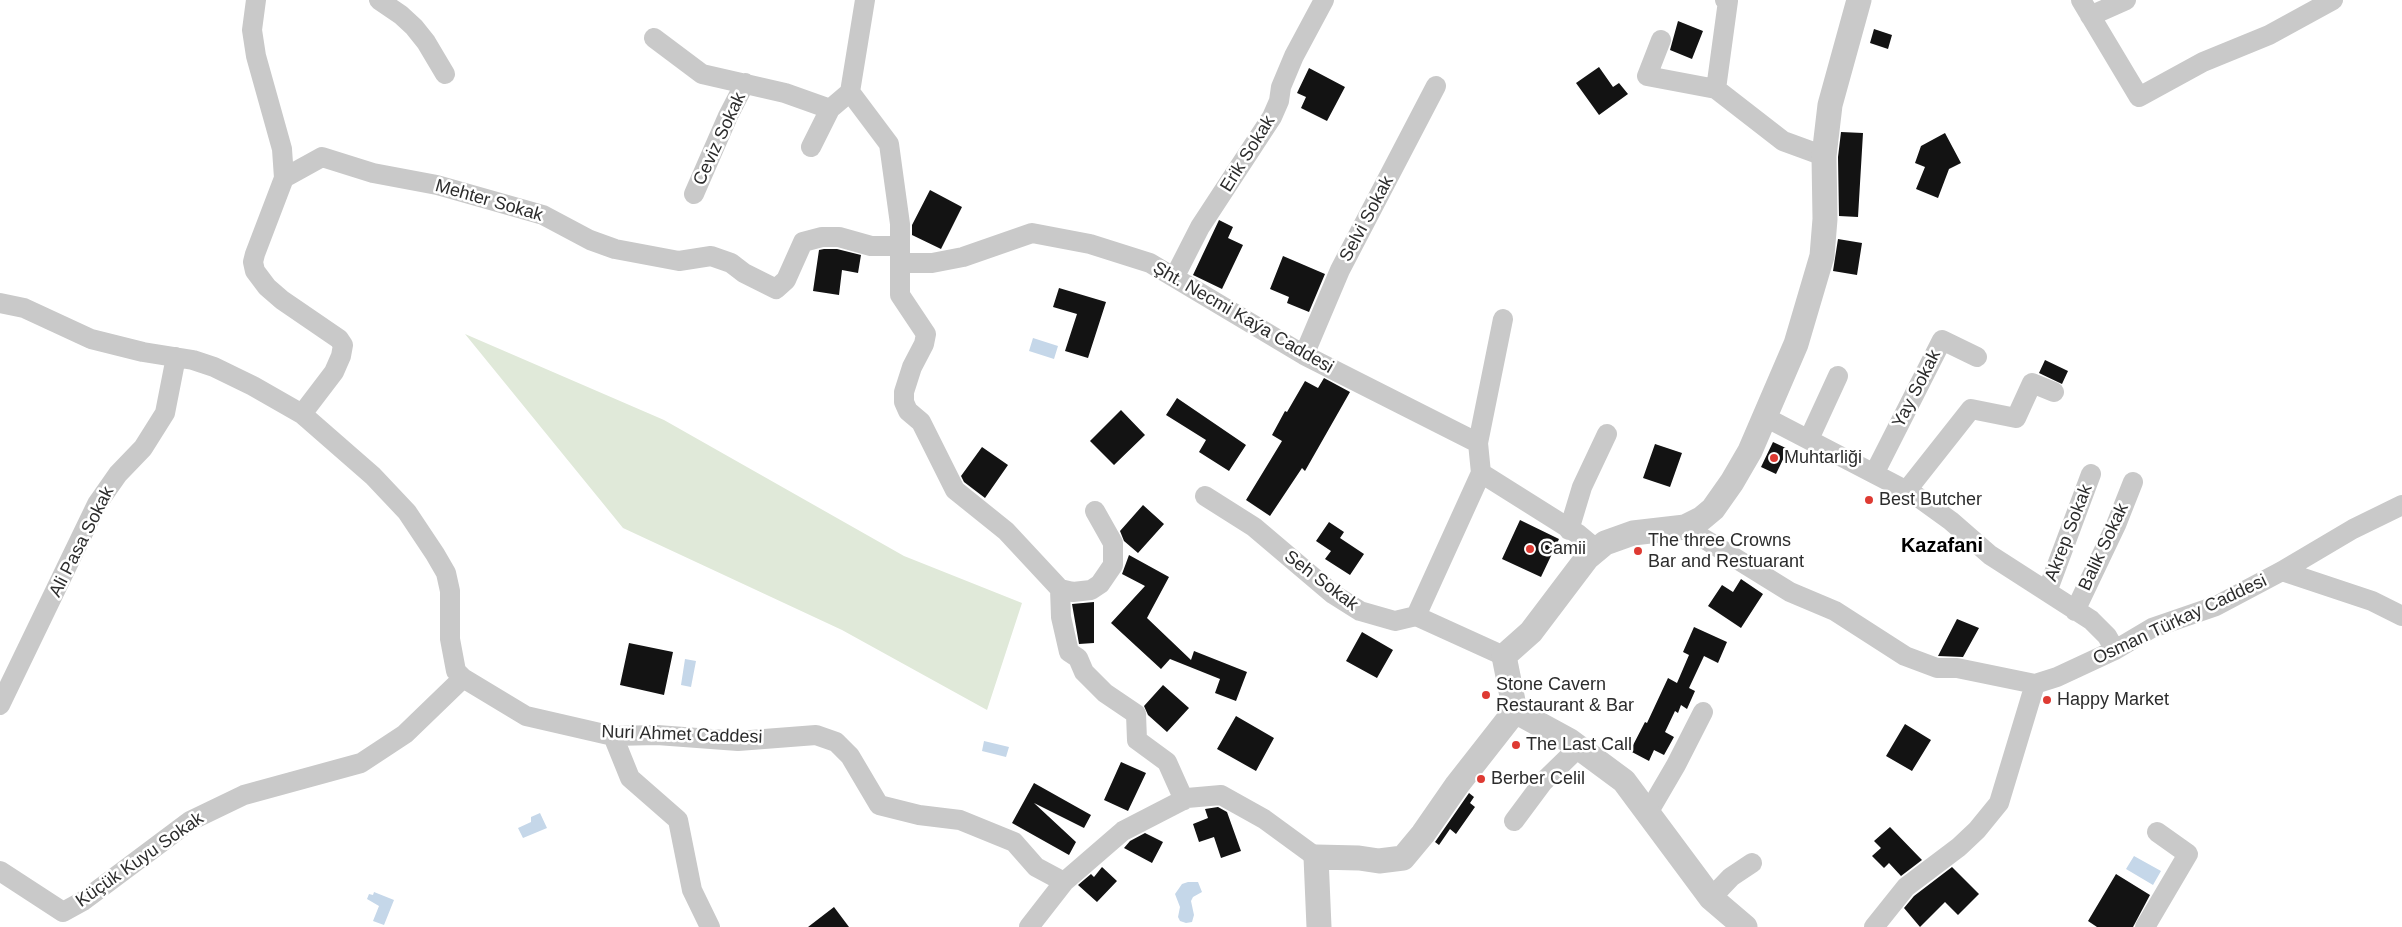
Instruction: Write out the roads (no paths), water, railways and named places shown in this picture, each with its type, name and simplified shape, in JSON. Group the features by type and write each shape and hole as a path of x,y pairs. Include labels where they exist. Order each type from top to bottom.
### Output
{"street":[{"path":"256,0 252,30 256,56 282,149 284,178 255,254 253,262 254,271 267,287 282,300 339,339 343,345 341,356 334,372 302,414"},
{"path":"379,0 401,15 414,27 426,42 445,74"},
{"path":"811,147 830,109 850,92 865,0"},
{"name":"Erik Sokak","path":"1175,276 1200,228 1272,117 1279,101 1281,87 1294,56 1324,0"},
{"path":"1716,89 1728,1 1725,0"},
{"path":"1504,656 1531,632 1596,549 1606,543 1633,533 1685,527 1701,519 1713,508 1736,474 1765,417 1796,344 1822,256 1825,219 1824,156 1830,105 1859,0"},
{"path":"2126,0 2086,8 2139,97 2203,62 2269,35 2333,0"},
{"name":"Ceviz Sokak","path":"654,38 702,74 745,83 830,109"},
{"path":"1661,40 1647,76 1716,89 1783,141 1824,156"},
{"name":"Ceviz Sokak","path":"694,194 728,116 745,83"},
{"name":"Selvi Sokak","path":"1304,355 1340,270 1436,86"},
{"path":"850,92 870,116 889,144 900,224 900,295 926,334 924,344 912,367 904,392 904,402 908,411 921,422 955,490 1006,530 1060,589 1073,592 1091,590 1100,584 1112,564 1112,543 1096,511"},
{"name":"Mehter Sokak","path":"284,178 322,156 373,173 437,185 543,214 575,233 615,249 679,261 711,256 731,263 744,273 776,289"},
{"name":"Şht. Necmi Kaýa Caddesi","path":"776,289 786,280 803,242 822,237 839,237 932,263 963,257 1032,233 1090,244 1150,263 1175,276 1304,355 1478,443"},
{"path":"0,303 24,308 91,339 118,347 193,360 221,371 302,414 373,476 407,512 435,554 446,573 450,591 452,657 456,670 463,678"},
{"path":"1503,319 1478,443 1481,473 1416,616 1504,656"},
{"name":"Yay Sokak","path":"1875,472 1942,340 1977,358"},
{"name":"Ali Pasa Sokak","path":"0,705 97,504 118,474 143,448 165,413 176,357"},
{"path":"1809,439 1838,376"},
{"path":"1907,490 1971,409 2016,418 2032,383 2054,392"},
{"path":"1765,417 1907,490 1951,521 1990,555 2091,620 2107,636 2115,650"},
{"path":"1569,530 1582,487 1607,434"},
{"path":"1481,473 1596,549"},
{"name":"Akrep Sokak","path":"2047,592 2091,474"},
{"name":"Balik Sokak","path":"2075,611 2116,525 2133,482"},
{"name":"Seh Sokak","path":"1205,496 1254,527 1333,594 1360,612 1395,621 1416,616"},
{"name":"Osman Türkay Caddesi","path":"2035,684 2062,675 2115,650 2152,628 2216,606 2282,571 2353,529 2402,505"},
{"path":"1685,527 1790,592 1835,611 1905,656 1937,668 1957,668 2035,684 1999,803 1959,847 1906,887 1874,927"},
{"path":"2282,571 2372,600 2402,616"},
{"path":"1060,589 1062,617 1069,652 1078,658 1084,672 1105,693 1136,714 1136,740 1168,762 1184,800"},
{"path":"1504,656 1515,711 1578,747 1624,780 1711,898 1744,927"},
{"name":"Nuri Ahmet Caddesi","path":"463,678 526,716 613,736 657,735 738,741 816,735 836,742 850,756 879,804 919,815 960,820 1014,842 1036,867 1064,882"},
{"name":"Küçük Kuyu Sokak","path":"0,872 63,912 83,901 190,821 244,795 362,763 406,734 463,678"},
{"path":"1029,927 1064,882 1123,830 1184,800 1221,796 1264,819 1316,857 1359,858 1379,861 1403,858 1515,711"},
{"path":"1648,813 1676,765 1703,712"},
{"path":"613,736 630,778 678,820 692,890 710,927"},
{"path":"1514,821 1543,782 1578,747"},
{"path":"2145,927 2188,854 2156,832"},
{"path":"1316,857 1319,927"},
{"path":"1711,898 1731,877 1752,863"}],"water":[{"path":"1033,338 1058,346 1054,359 1029,351"},
{"path":"685,659 696,661 691,687 681,685"},
{"path":"984,741 1009,747 1006,757 982,751"},
{"path":"540,813 547,828 523,838 518,828 531,822 531,817"},
{"path":"2134,856 2161,871 2153,885 2126,869"},
{"path":"1198,882 1202,892 1193,897 1191,901 1194,915 1192,922 1186,923 1180,921 1178,917 1180,907 1175,894 1182,884"},
{"path":"374,892 394,900 384,925 373,921 379,906 367,899 369,894 373,895"}],"place":[{"name":"Muhtarliği","path":"1774,458"},
{"name":"Best Butcher","path":"1869,500"},
{"name":"Camii","path":"1530,549"},
{"name":"The three Crowns Bar and Restuarant","path":"1638,551"},
{"name":"Stone Cavern Restaurant & Bar","path":"1486,695"},
{"name":"Happy Market","path":"2047,700"},
{"name":"The Last Call","path":"1516,745"},
{"name":"Berber Celil","path":"1481,779"}],"district":[{"name":"Kazafani","path":"1942,546"}]}
